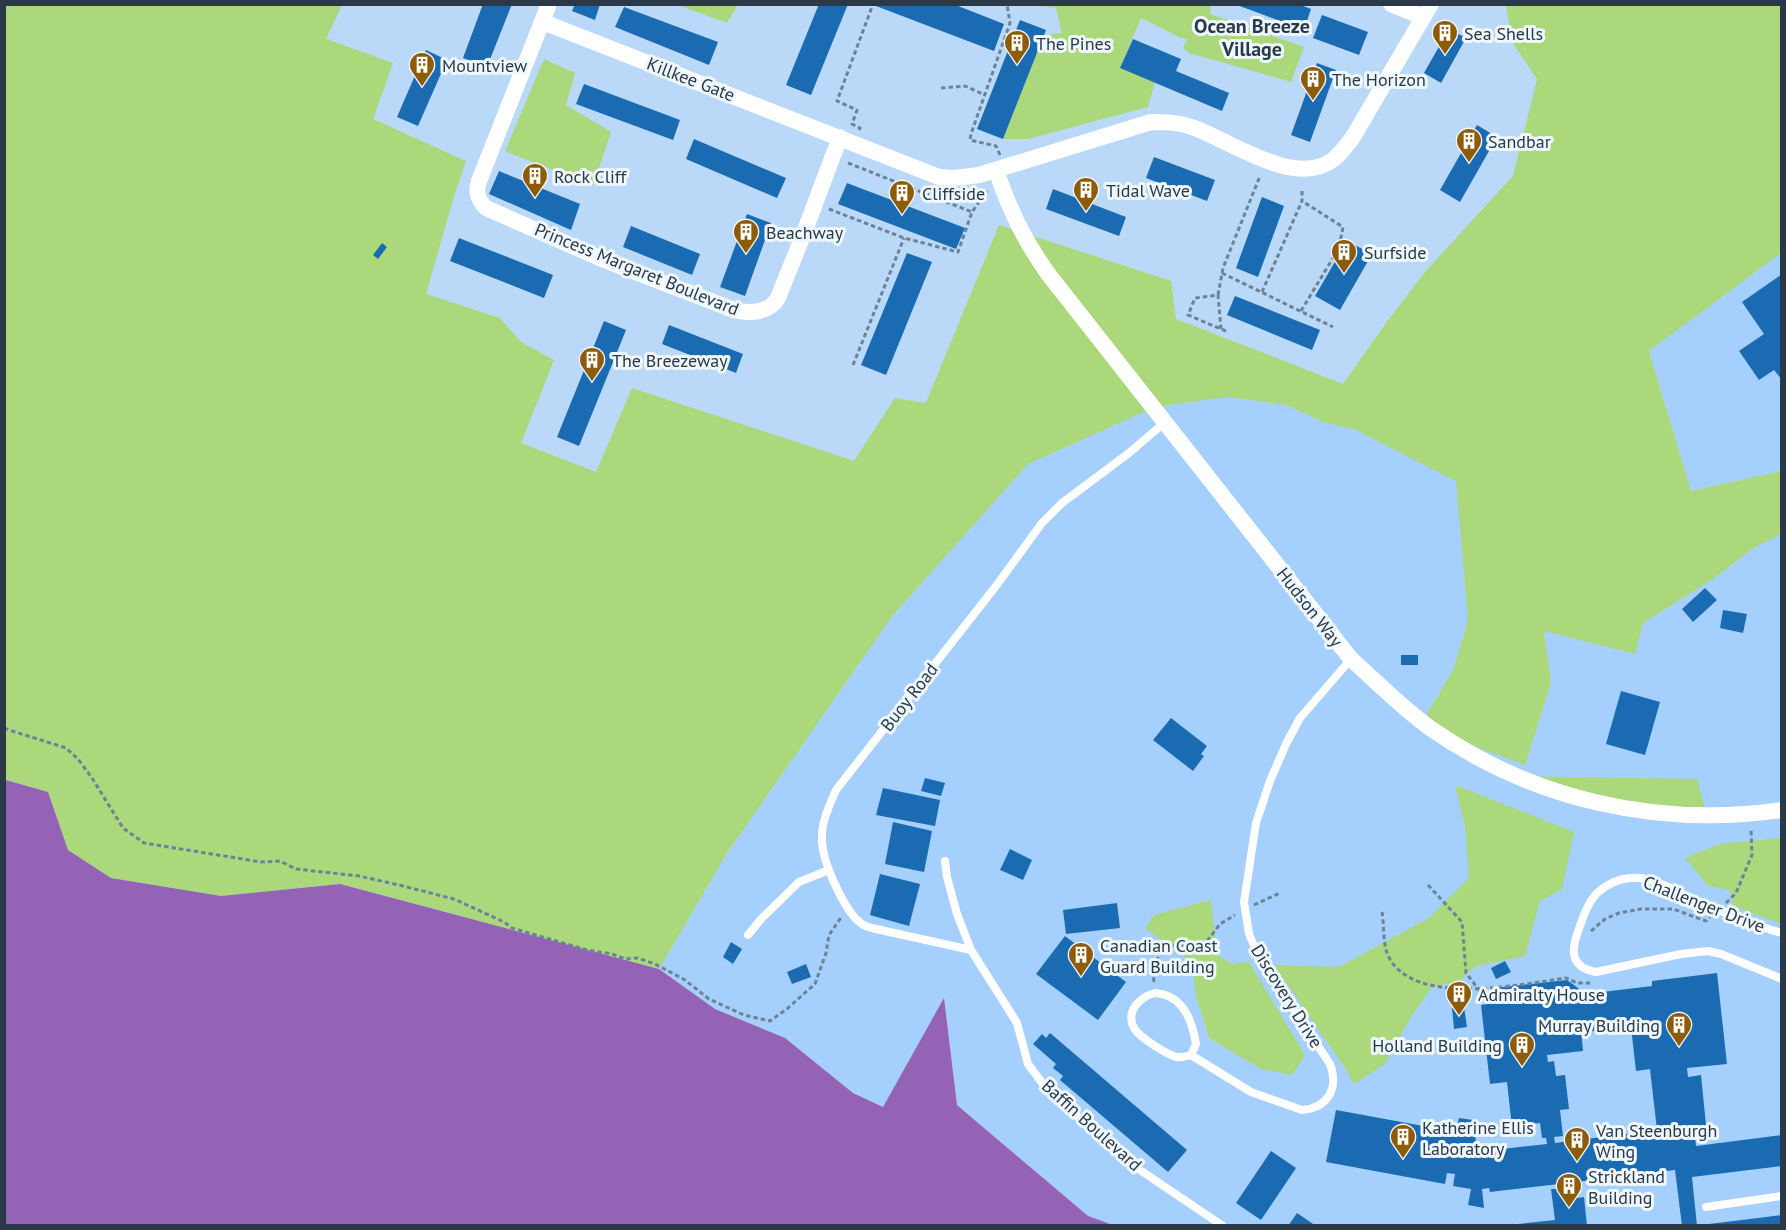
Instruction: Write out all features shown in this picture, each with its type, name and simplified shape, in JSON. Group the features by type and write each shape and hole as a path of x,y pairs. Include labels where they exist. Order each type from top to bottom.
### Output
{"street":[{"name":"Princess Margaret Boulevard","path":"549,4 478,181 477,192 486,208 602,259 734,310 754,312 775,303 840,137"},
{"path":"840,137 939,177 955,178 979,175 1150,122 1171,122 1191,127 1246,152 1288,167 1301,169 1330,162 1342,152 1353,137 1427,11 1391,4"},
{"name":"Killkee Gate","path":"543,21 840,137"},
{"name":"Hudson Way","path":"1000,168 1014,220 1029,247 1164,423 1351,659 1395,699 1430,727 1498,768 1564,795 1655,814 1722,815 1782,810"}],"lane":[{"name":"Buoy Road","path":"971,950 862,924 847,907 826,866 822,839 826,812 836,790 996,586 1042,523 1062,503 1129,453 1164,423"},
{"name":"Discovery Drive","path":"1155,993 1146,995 1135,1005 1131,1021 1138,1034 1175,1057 1191,1054 1251,1092 1302,1110 1319,1106 1332,1092 1334,1082 1330,1064 1260,957 1249,934 1245,909 1245,886 1256,824 1270,781 1286,744 1300,718 1351,659"},
{"name":"Baffin Boulevard","path":"945,861 957,914 971,950 1017,1023 1028,1064 1043,1084 1085,1124 1137,1168 1223,1226"},
{"path":"748,935 799,882 829,870"},
{"name":"Challenger Drive","path":"1592,972 1579,964 1573,952 1589,903 1613,882 1629,878 1646,879 1782,933"},
{"path":"1592,972 1681,954 1708,951 1782,979"},
{"path":"1155,993 1163,994 1186,1009 1196,1044 1191,1054"},
{"path":"1706,1207 1782,1196"}],"path":[{"path":"858,134 860,128 852,124 857,110 837,101 873,4"},
{"path":"1000,168 996,146 970,140 1010,23 1007,4"},
{"path":"941,88 965,86 985,95"},
{"path":"843,168 850,156"},
{"path":"848,163 972,212"},
{"path":"1221,329 1218,295 1222,273 1260,176"},
{"path":"1262,292 1302,201 1302,188"},
{"path":"824,207 904,238 958,252 972,212 987,191"},
{"path":"1301,311 1339,248 1343,227 1302,201"},
{"path":"853,365 904,238"},
{"path":"1222,273 1334,327"},
{"path":"1218,295 1195,298 1188,315 1226,331"},
{"path":"4,728 66,748 78,759 92,778 123,828 144,843 261,862 280,861 296,869 359,876 454,899 512,928 587,950 612,954 625,959 638,958 656,964 685,980 709,999 744,1015 770,1021 815,984 826,953 829,935 847,907"},
{"path":"1586,934 1605,919 1619,913 1653,908 1673,909 1706,921 1736,893 1752,855 1751,829"},
{"path":"1428,885 1462,922 1466,973 1490,1004"},
{"path":"1155,993 1152,966 1163,950 1178,943 1196,948 1208,940 1220,924 1245,909 1280,893"},
{"path":"1382,912 1387,952 1394,964 1412,979 1450,989 1478,989 1566,978 1577,983 1595,982 1592,972"}],"shaded area":[{"path":"1781,253 1781,471 1691,491 1649,350"},
{"path":"1227,397 1286,405 1326,423 1354,429 1457,481 1468,620 1454,668 1423,721 1524,765 1551,683 1544,630 1643,623 1716,577 1752,549 1781,534 1781,1225 1113,1225 1088,1216 957,1104 944,999 884,1107 853,1093 785,1038 715,1009 659,969 727,853 893,615 1028,464 1155,407"},
{"path":"4,781 48,792 68,850 111,878 221,896 340,884 659,969 715,1009 785,1038 853,1093 883,1107 944,998 957,1105 1088,1216 1113,1225 5,1225"}],"green space":[{"path":"5,5 342,5 326,39 393,63 373,119 466,161 426,294 500,318 521,342 554,360 521,443 596,472 632,388 854,461 895,398 926,403 999,225 1171,281 1176,319 1343,384 1425,272 1513,176 1537,79 1512,42 1506,5 1781,5 1781,253 1649,351 1691,491 1781,471 1781,534 1752,549 1716,577 1643,623 1635,654 1544,631 1551,683 1525,765 1479,748 1423,721 1454,668 1468,620 1456,481 1354,429 1326,423 1286,405 1227,397 1155,407 1028,464 893,615 727,853 659,969 340,884 221,896 111,878 68,850 48,792 5,781"},
{"path":"678,5 738,5 727,23"},
{"path":"1031,5 1211,5 1210,14 1304,47 1291,82 1189,53 1183,48 1187,39 1141,18 1120,68 1155,82 1148,107 1028,139 1003,139 1044,35 1062,33 1056,8"},
{"path":"544,59 575,73 566,105 611,132 593,186 505,151"},
{"path":"1515,776 1697,779 1706,814 1657,813"},
{"path":"1455,785 1574,832 1562,889 1540,901 1525,956 1476,966 1457,983 1433,986 1410,1018 1385,1064 1354,1084 1274,965 1339,967 1429,918 1469,878 1465,826"},
{"path":"1781,838 1781,924 1733,906 1730,890 1708,886 1685,858 1720,844"},
{"path":"1211,900 1217,955 1232,964 1249,962 1305,1055 1292,1075 1261,1069 1209,1038 1196,996 1192,962 1145,928 1154,915"}],"building":[{"path":"483,4 512,4 487,67 463,58"},
{"path":"575,4 600,4 595,20 572,11"},
{"path":"819,4 848,4 811,95 786,85"},
{"path":"877,4 953,4 1004,24 994,51 876,6"},
{"path":"1298,4 1311,9 1304,30 1237,5"},
{"path":"624,7 718,42 709,65 615,27"},
{"path":"1322,15 1368,32 1359,55 1313,38"},
{"name":"The Pines","path":"1020,20 1046,30 1003,139 977,129"},
{"name":"Sea Shells","path":"1449,29 1466,38 1441,83 1424,73"},
{"path":"1133,39 1181,59 1176,71 1229,93 1222,111 1120,68"},
{"name":"Mountview","path":"426,50 447,60 418,126 397,117"},
{"name":"The Horizon","path":"1317,63 1336,70 1310,142 1291,135"},
{"path":"584,84 680,120 673,140 576,104"},
{"name":"Sandbar","path":"1477,125 1497,137 1460,202 1440,190"},
{"path":"694,139 786,178 777,198 686,159"},
{"path":"1154,157 1215,180 1207,201 1146,178"},
{"name":"Rock Cliff","path":"499,171 580,204 571,230 489,194"},
{"name":"Cliffside","path":"847,183 965,228 956,249 838,204"},
{"name":"Tidal Wave","path":"1053,189 1126,217 1119,236 1046,209"},
{"path":"1262,197 1284,206 1258,277 1236,268"},
{"name":"Beachway","path":"747,214 771,223 745,296 720,287"},
{"path":"631,226 700,254 692,275 623,247"},
{"path":"459,238 553,275 544,298 450,261"},
{"name":"Surfside","path":"1347,241 1372,254 1340,310 1315,296"},
{"path":"382,243 387,247 378,259 373,255"},
{"path":"907,253 932,262 886,375 861,365"},
{"path":"1782,274 1782,380 1774,370 1759,380 1739,351 1764,334 1742,302"},
{"path":"1235,296 1320,330 1312,350 1227,315"},
{"name":"The Breezeway","path":"604,321 626,330 579,446 557,437"},
{"path":"669,325 743,354 736,373 662,344"},
{"path":"1705,588 1717,600 1693,622 1682,609"},
{"path":"1723,610 1747,614 1743,633 1720,628"},
{"path":"1401,655 1418,655 1418,665 1401,665"},
{"path":"1621,691 1660,702 1645,755 1606,744"},
{"path":"1171,718 1207,746 1201,754 1204,756 1193,771 1153,740"},
{"path":"925,778 945,783 941,796 921,791"},
{"path":"883,788 940,800 935,826 876,815"},
{"path":"893,822 932,831 924,872 885,864"},
{"path":"1010,849 1032,860 1023,880 1000,870"},
{"path":"880,874 920,884 909,926 870,915"},
{"path":"1117,903 1120,928 1066,934 1063,910"},
{"name":"Canadian Coast Guard Building","path":"1065,936 1126,982 1098,1020 1036,974"},
{"path":"731,942 742,949 733,964 723,957"},
{"path":"1505,961 1511,972 1496,979 1491,968"},
{"path":"806,964 811,977 792,984 787,972"},
{"path":"1717,973 1727,1064 1687,1068 1688,1077 1701,1075 1706,1125 1694,1126 1696,1146 1782,1135 1782,1166 1692,1177 1697,1226 1682,1226 1675,1170 1568,1183 1570,1199 1584,1197 1587,1226 1518,1226 1518,1224 1555,1220 1551,1189 1559,1189 1559,1184 1490,1192 1489,1188 1482,1189 1484,1208 1468,1205 1471,1189 1453,1186 1455,1174 1447,1173 1445,1184 1326,1162 1336,1110 1456,1132 1459,1118 1473,1120 1478,1157 1486,1156 1485,1151 1547,1144 1546,1138 1542,1138 1540,1123 1512,1127 1507,1082 1490,1084 1481,1005 1494,1003 1495,988 1567,980 1582,991 1582,998 1587,997 1586,994 1652,986 1652,981","holes":["1631,1027 1636,1071 1650,1069 1657,1130 1555,1143 1554,1137 1563,1136 1560,1110 1569,1109 1565,1075 1556,1076 1554,1061 1548,1062 1547,1055 1583,1051 1581,1029 1586,1028 1586,1032"]},
{"name":"Admiralty House","path":"1464,1007 1467,1027 1454,1029 1452,1008"},
{"path":"1050,1033 1187,1150 1168,1172 1060,1080 1063,1076 1053,1068 1056,1064 1033,1044 1042,1034 1046,1038"},
{"path":"1271,1151 1296,1168 1261,1220 1236,1203"},
{"path":"1297,1213 1316,1226 1288,1226"},
{"path":"1782,1215 1782,1226 1709,1226 1709,1224"}],"place":[{"name":"Sea Shells","path":"1445,56"},
{"name":"The Pines","path":"1017,66"},
{"name":"Mountview","path":"422,88"},
{"name":"The Horizon","path":"1313,102"},
{"name":"Sandbar","path":"1469,164"},
{"name":"Rock Cliff","path":"535,199"},
{"name":"Tidal Wave","path":"1086,213"},
{"name":"Cliffside","path":"902,216"},
{"name":"Beachway","path":"746,255"},
{"name":"Surfside","path":"1344,275"},
{"name":"The Breezeway","path":"592,383"},
{"name":"Canadian Coast Guard Building","path":"1081,978"},
{"name":"Admiralty House","path":"1459,1017"},
{"name":"Murray Building","path":"1679,1048"},
{"name":"Holland Building","path":"1522,1068"},
{"name":"Katherine Ellis Laboratory","path":"1403,1160"},
{"name":"Van Steenburgh Wing","path":"1577,1163"},
{"name":"Strickland Building","path":"1569,1209"}],"district":[{"name":"Ocean Breeze Village","path":"1252,38"}]}
